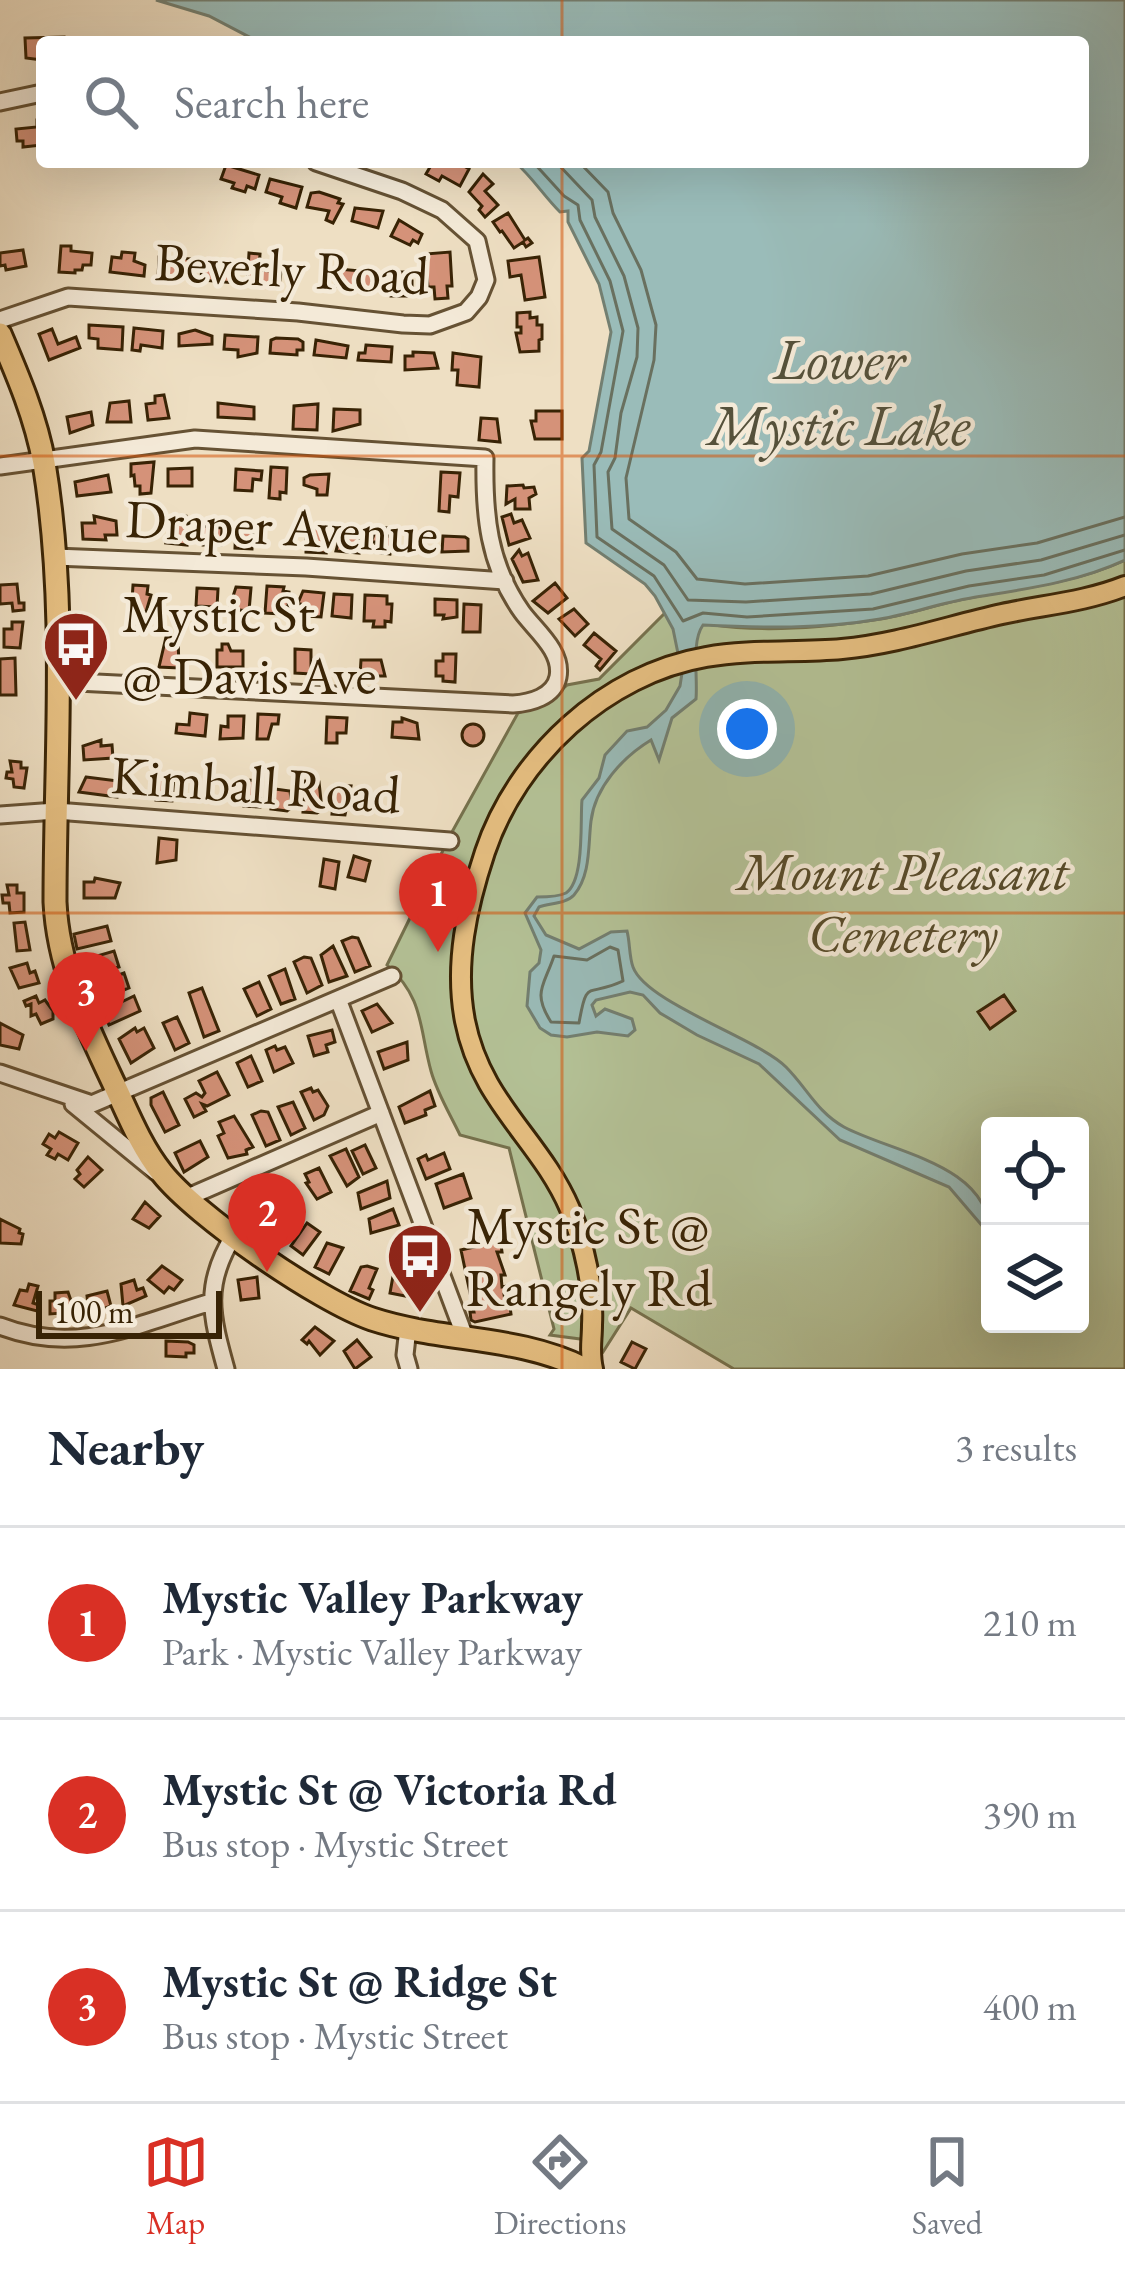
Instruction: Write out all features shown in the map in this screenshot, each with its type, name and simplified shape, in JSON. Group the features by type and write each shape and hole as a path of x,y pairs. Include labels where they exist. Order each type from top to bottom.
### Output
{"highway":[{"path":"0,334 26,396 44,463 55,557 55,902 62,960 118,1093 151,1156 186,1198 344,1307 408,1328 541,1349 589,1369"}],"main road":[{"path":"589,1369 590,1285 572,1216 555,1178 500,1106 482,1072 465,1020 461,965 472,895 488,843 525,776 587,711 632,683 674,665 703,657 871,645 1096,597 1125,586"}],"street":[{"path":"0,102 36,94"},
{"name":"Beverly Road","path":"0,320 68,297 416,325 449,321 466,312 479,298 486,280 477,242 442,210 334,168"},
{"path":"0,466 196,439 485,458 485,526 505,581 556,661 558,678 542,697 513,704 57,681"},
{"name":"Draper Avenue","path":"55,557 505,581"},
{"name":"Kimball Road","path":"0,815 56,812 450,841"},
{"path":"0,1073 90,1104 392,976"},
{"path":"338,999 465,1337"},
{"path":"61,1095 135,1159 169,1180"},
{"path":"186,1198 381,1113"},
{"path":"226,1369 211,1302 213,1278 234,1235"},
{"path":"0,1326 43,1339 75,1341 211,1302"},
{"path":"408,1328 405,1355 409,1369"}],"green space":[{"name":"Mount Pleasant Cemetery","path":"1125,560 1125,1369 734,1369 631,1308 603,1352 580,1339 550,1335 554,1329 509,1148 460,1135 434,1079 414,1001 387,965 452,832 518,713 548,701 567,685 599,679 664,614 742,628 822,626 885,618 1066,580"}],"water":[{"name":"Lower Mystic Lake","path":"156,0 1125,0 1125,560 1069,580 880,619 792,627 703,625 696,650 696,699 672,718 659,760 651,740 612,774 594,808 579,887 567,900 539,907 534,916 546,935 579,949 611,932 627,931 633,967 642,980 680,1007 772,1056 844,1127 957,1176 981,1203 981,1224 949,1187 840,1140 759,1064 660,1013 643,995 630,992 592,1005 596,1016 605,1009 632,1019 635,1030 628,1036 551,1035 540,1028 527,1006 530,972 539,963 541,950 525,913 537,897 563,894 572,886 579,863 582,800 599,778 605,755 627,731 647,727 666,710 682,673 673,629 655,596 586,543 582,458 589,451 611,332 599,284 568,222 568,211 560,212 521,168 1089,168 1089,36 247,36 209,16"}],"building":[{"path":"25,38 36,38 36,59 26,58"},
{"path":"36,127 36,146 23,147 16,129"},
{"path":"225,168 259,175 255,189 247,186 245,192 221,179"},
{"path":"430,168 469,169 460,186 426,174"},
{"path":"483,174 493,184 485,191 498,205 485,217 469,192"},
{"path":"270,179 302,187 296,208 266,192"},
{"path":"311,193 343,204 333,223 326,220 329,211 307,207"},
{"path":"355,208 383,211 378,228 352,221"},
{"path":"508,213 532,243 526,247 523,242 514,248 493,222"},
{"path":"399,220 422,234 418,243 413,240 410,245 391,236"},
{"path":"61,246 92,253 91,265 75,273 59,272"},
{"path":"23,250 26,266 6,270 5,265 0,266 0,253"},
{"path":"122,252 135,253 134,261 145,265 144,276 110,272 112,257 121,258"},
{"path":"450,252 452,286 447,286 448,298 435,299 434,287 428,287 425,254"},
{"path":"249,253 260,254 259,270 281,272 279,287 247,285"},
{"path":"159,257 190,259 189,273 158,278"},
{"path":"539,257 545,297 525,300 521,275 510,277 508,261"},
{"path":"202,261 237,264 235,283 201,280"},
{"path":"338,269 373,272 371,293 336,286"},
{"path":"399,272 407,272 407,281 412,281 412,296 383,292 383,278 399,281"},
{"path":"530,312 530,318 537,317 537,325 542,325 539,351 520,352 517,313"},
{"path":"89,325 123,327 122,350 98,348 98,339 89,338"},
{"path":"134,328 163,331 162,348 141,345 140,351 132,350"},
{"path":"52,329 58,344 76,337 80,348 49,360 39,334"},
{"path":"195,330 212,336 212,344 179,346 179,334"},
{"path":"225,335 258,337 257,353 238,357 238,350 224,349"},
{"path":"298,339 303,350 297,350 297,355 270,353 271,340"},
{"path":"316,340 348,346 346,358 314,355"},
{"path":"366,345 392,347 391,362 358,360"},
{"path":"434,353 438,368 405,370 405,356"},
{"path":"453,353 481,357 479,387 457,385"},
{"path":"164,395 169,418 148,420 146,404"},
{"path":"129,401 131,422 107,422 110,403"},
{"path":"218,403 254,407 254,419 218,417"},
{"path":"318,404 317,430 293,429 294,406"},
{"path":"334,409 360,410 360,424 333,431"},
{"path":"536,411 562,411 562,439 535,439 531,421 536,421"},
{"path":"91,412 93,425 70,433 67,417"},
{"path":"481,418 497,419 500,442 479,440"},
{"path":"154,462 151,493 140,494 131,464"},
{"path":"271,467 287,468 286,493 280,492 280,499 269,498"},
{"path":"192,468 192,486 168,486 168,469"},
{"path":"236,469 262,471 261,480 253,479 252,491 235,490"},
{"path":"441,472 460,473 458,497 450,496 449,512 439,511"},
{"path":"329,474 327,495 317,495 317,489 304,485 304,478 310,475"},
{"path":"108,475 111,492 77,496 75,482"},
{"path":"507,486 534,487 530,509 515,509 515,499 506,504"},
{"path":"511,514 514,523 522,520 530,538 509,545 502,517"},
{"path":"175,515 186,516 187,545 166,543"},
{"path":"94,516 116,521 117,535 105,535 106,540 83,539 82,523 95,523"},
{"path":"236,525 253,526 252,549 235,548"},
{"path":"201,526 222,528 221,545 203,545"},
{"path":"377,527 389,528 388,536 393,537 390,554 375,552 376,542 371,542"},
{"path":"306,528 320,528 326,553 306,552"},
{"path":"358,528 359,553 336,551 342,529"},
{"path":"443,536 465,537 468,551 442,552"},
{"path":"519,550 522,556 528,553 538,580 523,582 512,559"},
{"path":"555,583 567,598 548,613 533,601"},
{"path":"17,584 24,610 13,611 12,603 0,604 0,585"},
{"path":"133,585 148,586 151,595 146,612 136,611"},
{"path":"267,586 289,592 288,607 282,607 281,614 265,613"},
{"path":"236,587 251,588 249,611 229,609"},
{"path":"197,588 218,589 217,607 196,606"},
{"path":"303,591 324,593 321,617 307,616 308,607 298,603"},
{"path":"334,594 352,595 351,618 332,616"},
{"path":"365,595 387,596 387,604 392,604 391,622 385,621 385,627 364,621"},
{"path":"435,599 457,600 457,617 435,615"},
{"path":"464,604 481,605 480,632 463,632"},
{"path":"574,609 588,624 575,636 559,619"},
{"path":"12,622 23,622 20,648 4,647 4,629 12,629"},
{"path":"594,633 616,651 600,670 596,666 601,659 584,645"},
{"path":"166,637 178,638 179,668 159,667"},
{"path":"76,641 104,643 103,657 79,660"},
{"path":"222,644 228,644 231,651 243,651 243,667 217,667 217,650 222,650"},
{"path":"295,649 311,650 311,674 295,673"},
{"path":"443,654 456,654 455,682 436,676 436,661 443,661"},
{"path":"15,658 16,695 0,695 0,659"},
{"path":"361,660 381,660 385,676 360,676"},
{"path":"190,713 207,715 205,736 176,733 177,724 189,725"},
{"path":"258,714 279,715 268,739 257,739"},
{"path":"228,716 244,716 243,738 220,739 221,726 228,727"},
{"path":"327,717 347,718 346,733 337,733 337,743 326,743"},
{"path":"402,718 417,723 419,739 392,737 393,722 402,722"},
{"path":"473,724 484,735 473,746 462,735"},
{"path":"101,740 101,746 112,745 113,758 84,760 83,746"},
{"path":"10,761 27,768 24,788 14,787 13,779 6,778 12,772"},
{"path":"158,775 174,776 172,801 156,800"},
{"path":"86,777 118,781 117,797 79,792"},
{"path":"246,780 262,781 260,807 244,806"},
{"path":"305,781 319,782 322,810 317,813 303,812"},
{"path":"335,785 351,786 345,815 332,814"},
{"path":"275,789 290,791 292,807 287,811 271,809"},
{"path":"159,838 177,840 176,860 157,863"},
{"path":"354,856 370,861 365,881 348,877"},
{"path":"324,859 339,862 335,889 320,886"},
{"path":"95,878 120,883 115,898 84,898 84,882"},
{"path":"7,885 17,885 17,893 24,893 24,912 10,913 9,903 3,903 2,895 9,895"},
{"path":"25,922 30,950 17,951 14,923"},
{"path":"107,926 111,941 77,949 74,934"},
{"path":"358,938 370,966 355,972 342,941"},
{"path":"333,946 347,976 329,982 321,955"},
{"path":"114,951 119,967 85,977 80,961"},
{"path":"311,958 322,985 307,993 294,962"},
{"path":"27,963 39,983 19,988 10,968"},
{"path":"285,969 295,999 281,1004 269,976"},
{"path":"124,973 129,988 97,1001 91,985"},
{"path":"259,982 271,1009 257,1016 244,989"},
{"path":"202,988 219,1031 204,1037 189,993"},
{"path":"1004,995 1015,1011 990,1029 978,1012"},
{"path":"36,996 39,1003 45,1000 53,1019 41,1024 36,1014 31,1016 31,1004 26,1006 24,1001"},
{"path":"134,996 140,1011 109,1025 103,1011"},
{"path":"377,1004 392,1023 372,1032 362,1011"},
{"path":"177,1017 189,1043 175,1050 163,1023"},
{"path":"0,1023 23,1035 19,1049 0,1045"},
{"path":"135,1028 137,1032 144,1028 154,1048 131,1063 119,1039"},
{"path":"332,1030 335,1042 326,1045 328,1052 314,1056 308,1036"},
{"path":"407,1042 408,1060 384,1069 378,1052"},
{"path":"275,1046 277,1050 285,1047 293,1063 274,1072 266,1050"},
{"path":"251,1056 262,1081 248,1087 237,1063"},
{"path":"217,1072 229,1095 202,1104 206,1111 194,1117 185,1099 196,1093 202,1097 205,1093 199,1081"},
{"path":"318,1090 328,1106 314,1120 301,1092"},
{"path":"430,1091 435,1106 405,1123 399,1107"},
{"path":"163,1092 179,1125 165,1132 151,1105 151,1098"},
{"path":"293,1102 305,1128 291,1135 278,1107"},
{"path":"268,1112 280,1140 266,1146 252,1115"},
{"path":"234,1116 253,1147 247,1154 228,1158 218,1136 224,1133 219,1122"},
{"path":"59,1132 78,1143 68,1160 47,1155 51,1149 43,1144 49,1134 55,1138"},
{"path":"200,1141 208,1157 184,1172 175,1153"},
{"path":"365,1145 376,1168 363,1174 352,1151"},
{"path":"346,1149 359,1177 347,1186 330,1156"},
{"path":"444,1153 450,1169 426,1179 418,1159"},
{"path":"88,1157 102,1170 84,1187 75,1179"},
{"path":"319,1168 331,1192 317,1199 305,1174"},
{"path":"463,1174 471,1198 444,1208 436,1184"},
{"path":"387,1181 390,1198 361,1209 358,1193"},
{"path":"266,1184 276,1197 253,1214 243,1201"},
{"path":"145,1202 160,1216 149,1228 133,1219"},
{"path":"284,1205 295,1216 276,1237 264,1227"},
{"path":"393,1209 399,1225 371,1233 369,1219"},
{"path":"0,1219 20,1229 21,1244 0,1243"},
{"path":"307,1223 320,1232 303,1255 291,1246"},
{"path":"327,1243 343,1248 329,1274 315,1267"},
{"path":"501,1245 502,1252 497,1252 505,1275 501,1275 502,1287 507,1286 506,1308 510,1307 511,1314 475,1322 461,1250"},
{"path":"162,1266 182,1280 164,1293 148,1280"},
{"path":"361,1267 377,1269 369,1299 350,1291"},
{"path":"393,1276 413,1280 410,1297 390,1293"},
{"path":"257,1277 259,1298 241,1300 238,1280"},
{"path":"134,1280 146,1296 123,1306 121,1284"},
{"path":"29,1284 38,1286 33,1303 39,1305 37,1311 14,1305 20,1290 27,1291"},
{"path":"107,1291 111,1306 89,1314 87,1296"},
{"path":"68,1292 75,1312 50,1314 55,1293"},
{"path":"315,1327 334,1341 320,1355 309,1341 302,1340"},
{"path":"357,1340 371,1357 355,1369 344,1351"},
{"path":"166,1341 188,1342 194,1345 194,1353 166,1356"},
{"path":"632,1342 646,1349 635,1369 621,1362"}],"place":[{"name":"Mystic St @ Davis Ave","path":"76,703"},
{"name":"Mystic Valley Parkway","path":"438,952"},
{"name":"Mystic St @ Ridge St","path":"86,1051"},
{"name":"Mystic St @ Victoria Rd","path":"267,1272"},
{"name":"Mystic St @ Rangely Rd","path":"420,1315"}]}
